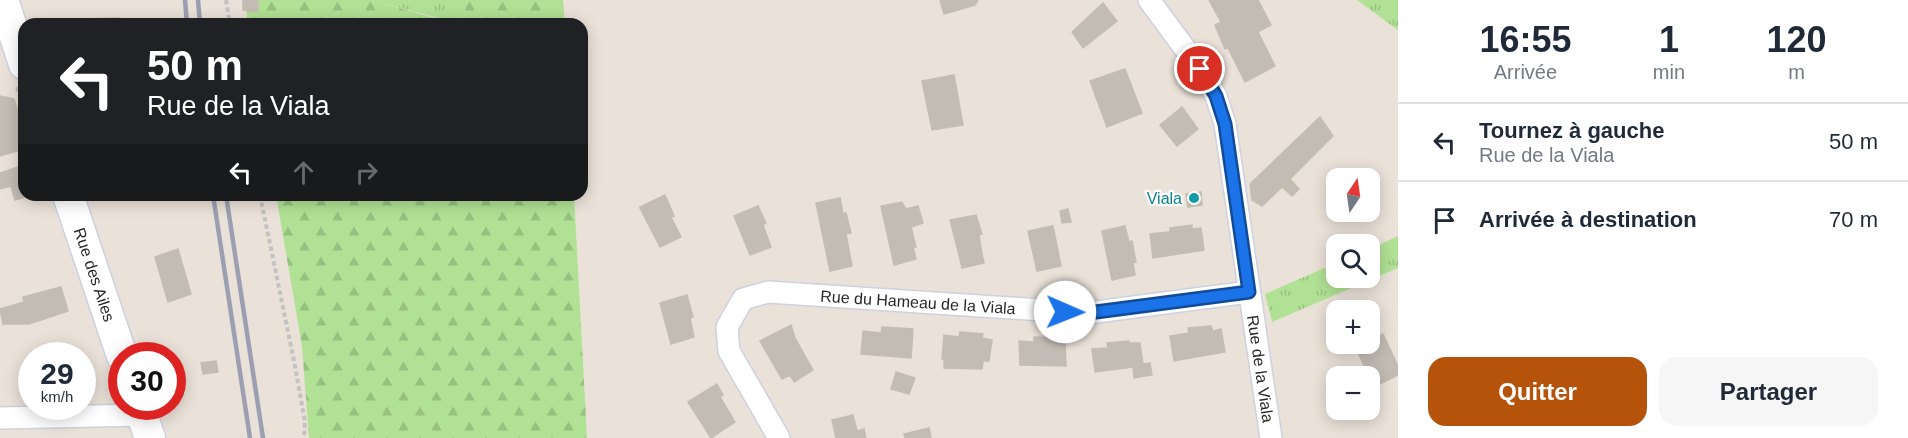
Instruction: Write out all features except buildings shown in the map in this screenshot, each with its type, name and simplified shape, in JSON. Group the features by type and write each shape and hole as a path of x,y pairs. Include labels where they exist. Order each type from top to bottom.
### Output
{"main road":[{"path":"3,0 18,46"},
{"name":"Rue des Ailes","path":"70,201 117,342"}],"street":[{"name":"Rue de la Viala","path":"1149,0 1183,44 1216,96 1225,124 1271,438"},
{"name":"Rue du Hameau de la Viala","path":"779,438 729,351 727,327 742,299 768,292 1088,313 1249,292"},
{"path":"0,418 108,420"}],"path":[{"path":"226,0 229,18"},
{"path":"261,201 295,366 305,422 304,438"}],"green space":[{"path":"245,0 371,0 435,18 247,18"},
{"path":"371,0 467,0 462,18 438,18"},
{"path":"467,0 563,0 564,18 462,18"},
{"path":"1357,0 1398,0 1398,30"},
{"path":"277,201 574,201 587,438 309,438 302,346"},
{"path":"1398,236 1398,268 1380,276 1380,244"},
{"path":"1326,267 1326,288 1351,288 1272,322 1265,294"}],"railway":[{"path":"185,0 186,18"},
{"path":"198,0 200,18"},
{"path":"214,201 250,438"},
{"path":"227,201 263,438"}],"place":[{"name":"Viala","path":"1194,198"}],"route":[{"path":"1065,312 1088,313 1249,292 1225,124 1216,96 1200,69"}]}
